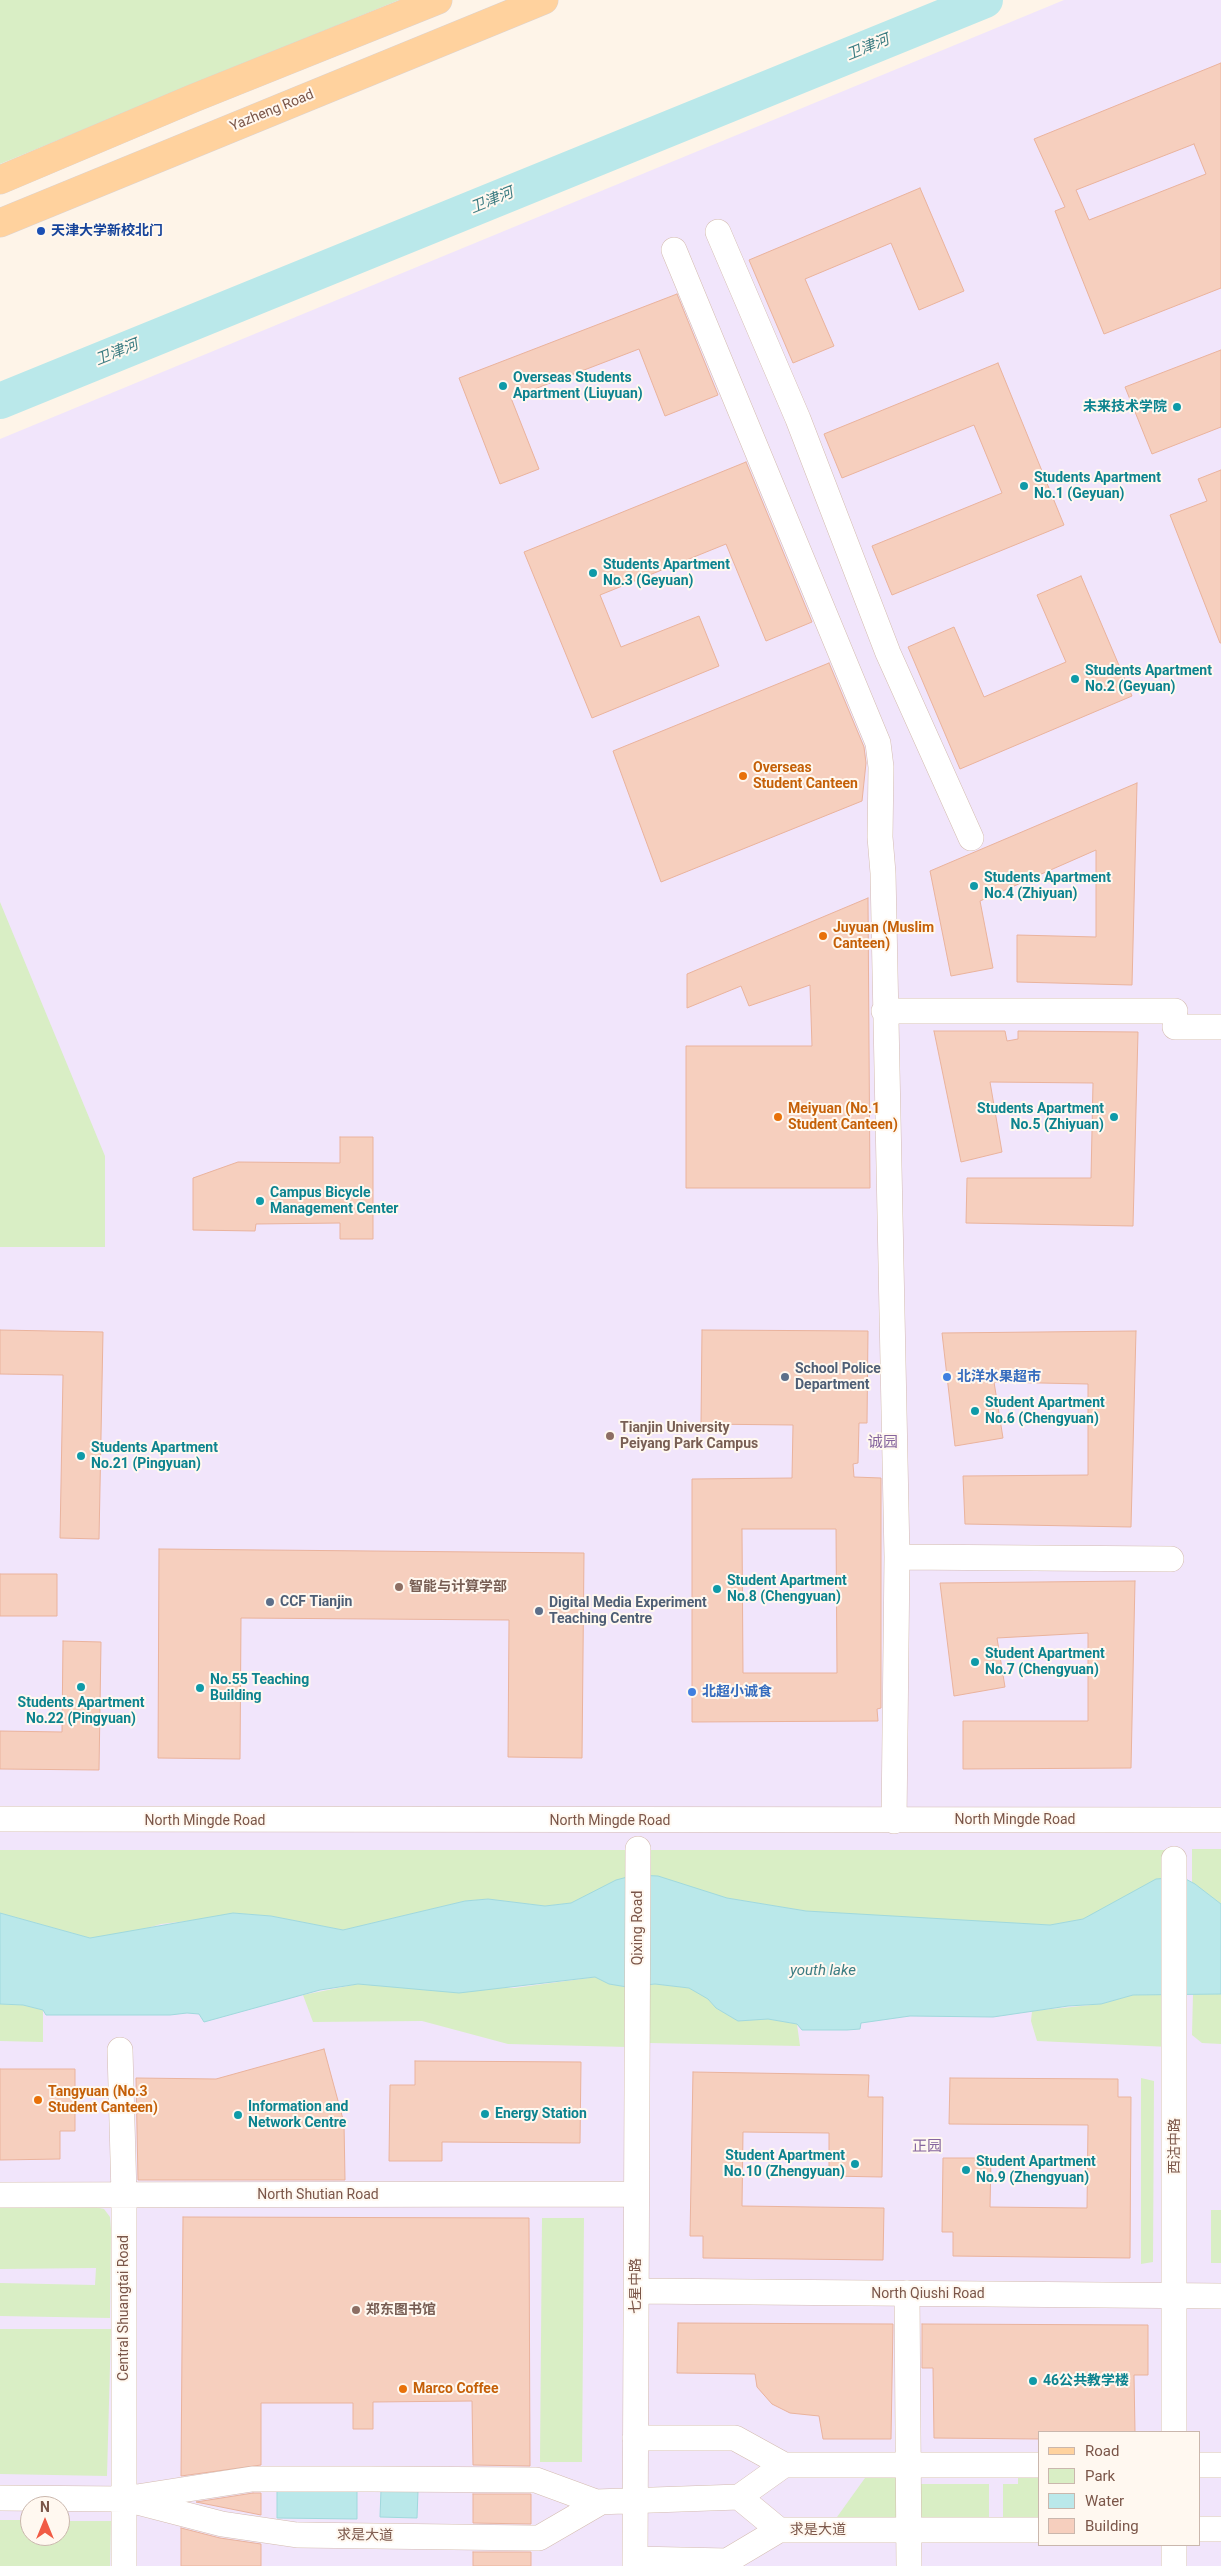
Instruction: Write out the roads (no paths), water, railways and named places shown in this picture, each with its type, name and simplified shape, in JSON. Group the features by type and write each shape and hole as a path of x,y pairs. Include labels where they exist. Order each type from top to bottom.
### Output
{"main road":[{"path":"0,180 194,98 438,0"},
{"name":"Yazheng Road","path":"0,223 544,0"}],"street":[{"path":"718,232 798,419 888,652 971,838"},
{"path":"674,250 878,743 880,766 880,837 883,873 884,1011 892,1274 897,1557 894,1821"},
{"path":"884,1011 1175,1019 1221,1027"},
{"path":"897,1557 1171,1559"},
{"name":"North Mingde Road","path":"0,1819 1221,1820"},
{"name":"Qixing Road","path":"638,1849 638,2006"},
{"name":"西沽中路","path":"1174,1859 1174,2431"},
{"name":"七星中路","path":"635,2563 638,2006"},
{"name":"Central Shuangtai Road","path":"120,2050 124,2195 124,2566"},
{"name":"North Shutian Road","path":"0,2195 636,2194"},
{"name":"North Qiushi Road","path":"636,2291 1221,2296"},
{"path":"907,2293 909,2566"},
{"path":"635,2438 735,2438 784,2465 1038,2465"},
{"path":"739,2497 784,2465"},
{"path":"1201,2465 1221,2465"},
{"name":"求是大道","path":"0,2498 124,2499 252,2479 536,2480 601,2502 739,2497 779,2530 1038,2530"},
{"name":"求是大道","path":"124,2499 222,2524 296,2535 522,2538 539,2538 601,2502"},
{"path":"1201,2529 1221,2529"},
{"path":"635,2563 727,2561 779,2530"},
{"path":"1174,2546 1174,2566"}],"water":[{"name":"youth lake","path":"635,1875 658,1876 727,1898 806,1911 1050,1925 1083,1919 1156,1879 1182,1877 1195,1884 1221,1904 1221,1994 1133,1995 1101,2004 1068,2006 993,2017 910,2016 861,2023 860,2029 847,2030 802,2030 797,2024 768,2019 738,2021 716,2008 708,1999 689,1988 655,1984 627,1987 609,1984 595,1977 459,1993 358,1984 320,1990 204,2022 199,2014 46,2015 43,2010 23,2005 0,2004 0,1913 90,1938 233,1913 271,1916 343,1930 465,1901 488,1899 545,1906 571,1903 616,1880"},
{"path":"277,2488 357,2489 357,2519 277,2518"},
{"path":"381,2490 418,2491 417,2518 380,2517"}],"waterway":[{"name":"卫津河","path":"0,401 985,0"}],"place":[{"name":"天津大学新校北门","path":"41,231"},
{"name":"Overseas Students Apartment (Liuyuan)","path":"503,386"},
{"name":"未来技术学院","path":"1177,407"},
{"name":"Students Apartment No.1 (Geyuan)","path":"1024,486"},
{"name":"Students Apartment No.3 (Geyuan)","path":"593,573"},
{"name":"Students Apartment No.2 (Geyuan)","path":"1075,679"},
{"name":"Overseas Student Canteen","path":"743,776"},
{"name":"Students Apartment No.4 (Zhiyuan)","path":"974,886"},
{"name":"Juyuan (Muslim Canteen)","path":"823,936"},
{"name":"Meiyuan (No.1 Student Canteen)","path":"778,1117"},
{"name":"Students Apartment No.5 (Zhiyuan)","path":"1114,1117"},
{"name":"Campus Bicycle Management Center","path":"260,1201"},
{"name":"School Police Department","path":"785,1377"},
{"name":"北洋水果超市","path":"947,1377"},
{"name":"Student Apartment No.6 (Chengyuan)","path":"975,1411"},
{"name":"Tianjin University Peiyang Park Campus","path":"610,1436"},
{"name":"Students Apartment No.21 (Pingyuan)","path":"81,1456"},
{"name":"智能与计算学部","path":"399,1587"},
{"name":"Student Apartment No.8 (Chengyuan)","path":"717,1589"},
{"name":"CCF Tianjin","path":"270,1602"},
{"name":"Digital Media Experiment Teaching Centre","path":"539,1611"},
{"name":"Student Apartment No.7 (Chengyuan)","path":"975,1662"},
{"name":"Students Apartment No.22 (Pingyuan)","path":"81,1687"},
{"name":"No.55 Teaching Building","path":"200,1688"},
{"name":"北超小诚食","path":"692,1692"},
{"name":"Tangyuan (No.3 Student Canteen)","path":"38,2100"},
{"name":"Energy Station","path":"485,2114"},
{"name":"Information and Network Centre","path":"238,2115"},
{"name":"Student Apartment No.10 (Zhengyuan)","path":"855,2164"},
{"name":"Student Apartment No.9 (Zhengyuan)","path":"966,2170"},
{"name":"郑东图书馆","path":"356,2310"},
{"name":"46公共教学楼","path":"1033,2381"},
{"name":"Marco Coffee","path":"403,2389"}],"district":[{"name":"诚园","path":"883,1443"},
{"name":"正园","path":"927,2147"}]}
